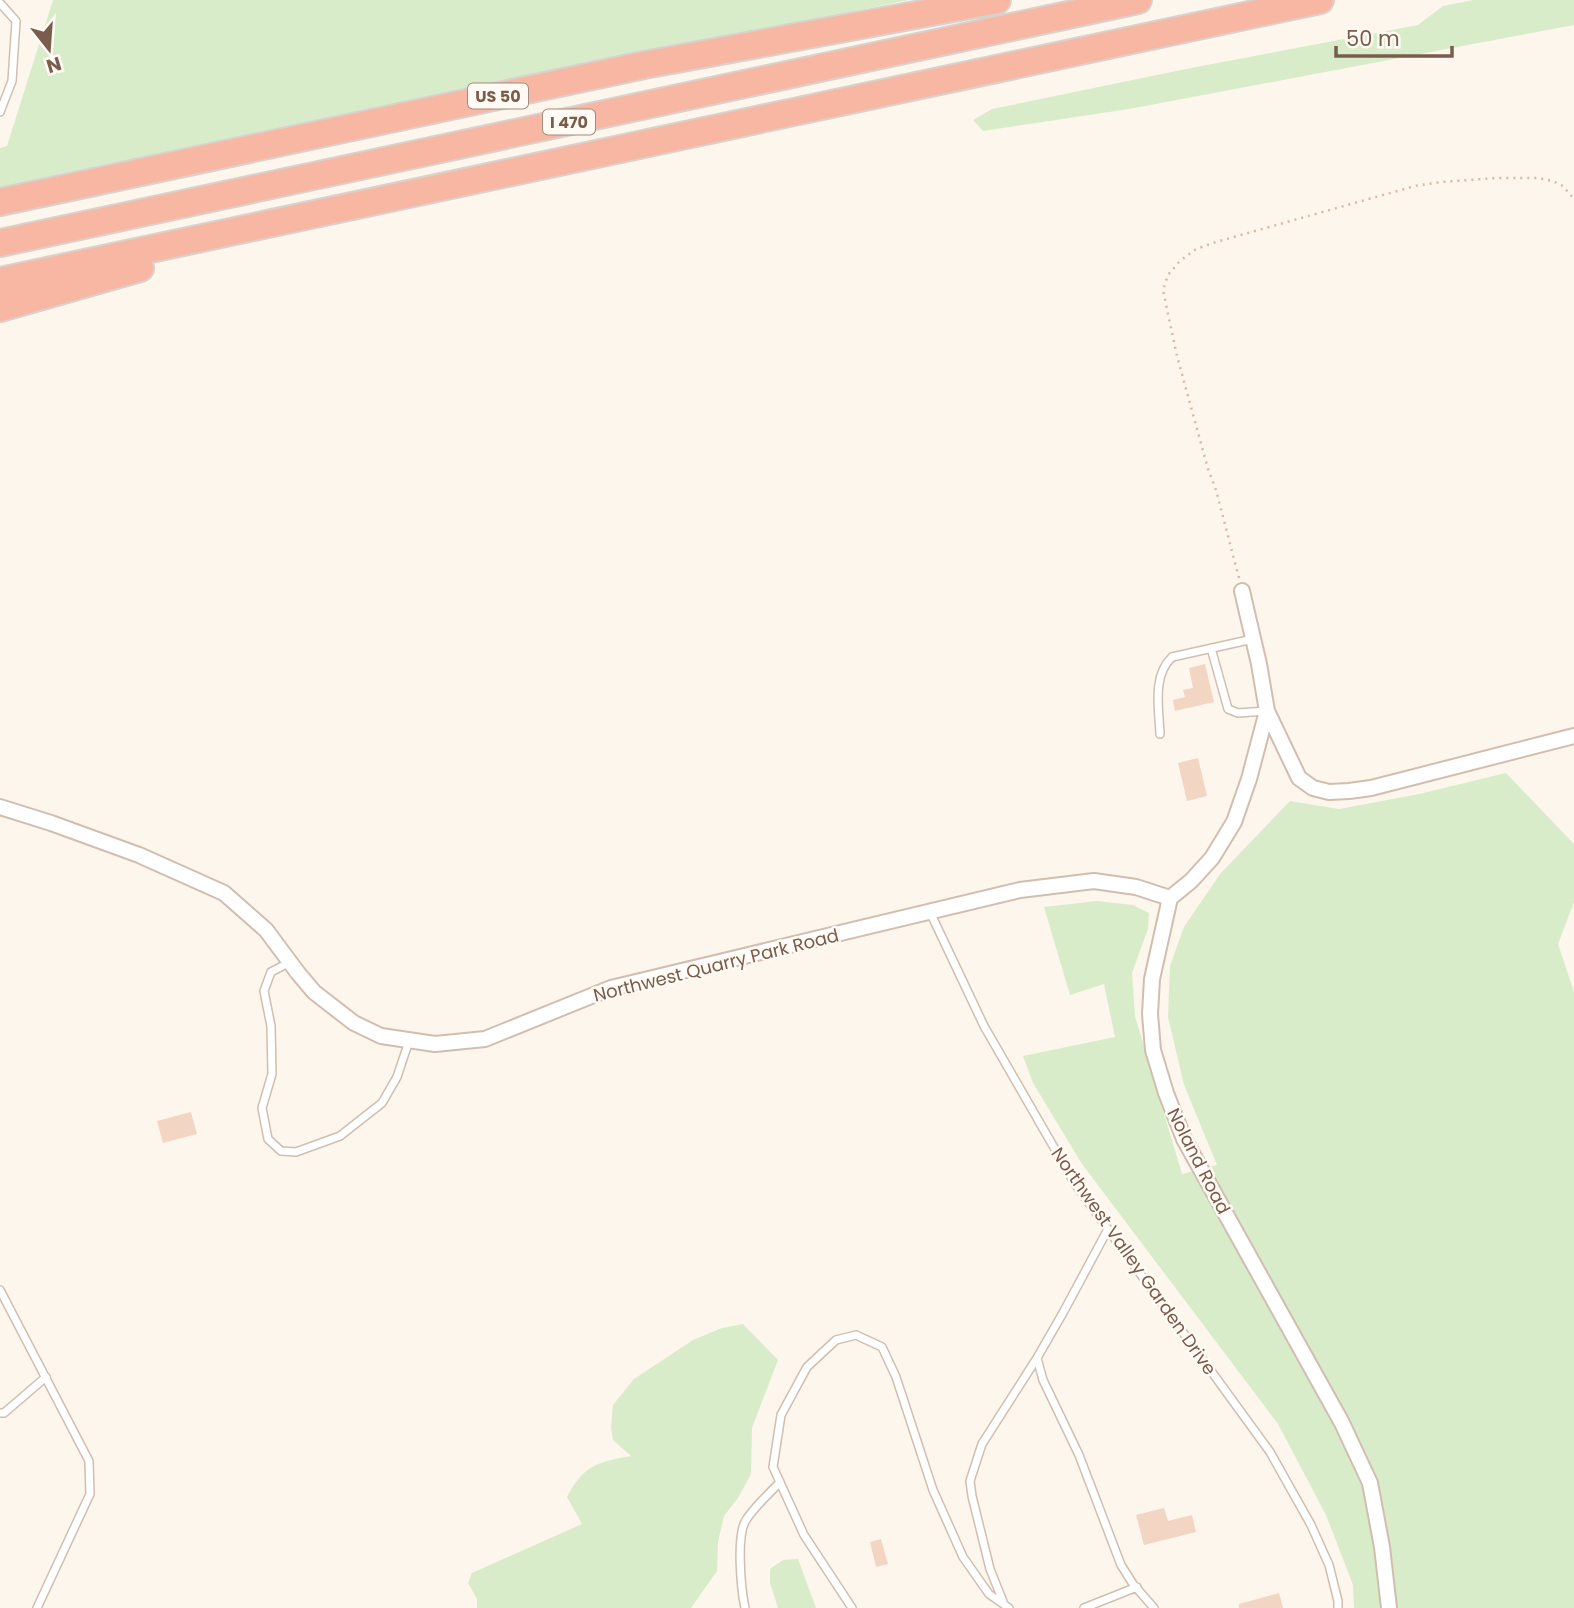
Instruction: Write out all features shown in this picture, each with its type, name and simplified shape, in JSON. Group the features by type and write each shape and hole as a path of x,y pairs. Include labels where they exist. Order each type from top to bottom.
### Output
{"highway":[{"name":"US 50","path":"0,202 644,65 997,0"},
{"name":"I 470","path":"0,243 1138,0"},
{"name":"I 470","path":"0,281 1320,0"},
{"path":"0,308 365,203"}],"street":[{"path":"1242,591 1267,711 1299,778 1313,788 1329,792 1371,788 1574,736"},
{"path":"1170,898 1191,881 1212,858 1234,822 1249,779 1267,711"},
{"name":"Northwest Quarry Park Road","path":"0,807 139,855 224,894 266,930 314,992 354,1023 381,1036 435,1044 485,1039 611,988 1020,890 1094,881 1136,887 1170,898"},
{"name":"Noland Road","path":"1170,898 1152,979 1150,1014 1153,1050 1166,1093 1184,1139 1342,1423 1370,1483 1382,1547 1389,1608"}],"lane":[{"path":"0,3 16,20 12,81 0,112"},
{"path":"1160,734 1158,689 1166,663 1172,657 1253,639"},
{"path":"1211,648 1228,709 1238,713 1267,711"},
{"name":"Northwest Valley Garden Drive","path":"930,912 984,1027 1076,1184 1270,1452 1311,1525 1329,1565 1338,1608"},
{"path":"290,962 271,972 264,991 271,1026 272,1074 262,1108 268,1139 281,1151 296,1152 340,1136 382,1103 397,1077 410,1040"},
{"path":"1007,1606 990,1569 972,1496 971,1481 982,1444 1037,1358 1108,1228"},
{"path":"0,1290 89,1461 90,1494 37,1608"},
{"path":"852,1608 804,1535 774,1467 781,1415 807,1367 836,1340 856,1335 882,1347 896,1377 933,1490 964,1557 989,1594 1007,1606"},
{"path":"1037,1358 1043,1380 1079,1455 1121,1564 1154,1608"},
{"path":"0,1413 4,1413 46,1377"},
{"path":"745,1608 742,1597 740,1546 745,1521 780,1482"},
{"path":"1084,1608 1137,1587"}],"path":[{"path":"1242,591 1177,356 1163,290 1168,275 1196,249 1415,186 1484,178 1538,178 1563,186 1574,199"}],"green space":[{"path":"53,0 909,0 458,91 0,190 0,148 7,146"},
{"path":"1473,0 1574,0 1574,25 1129,109 983,131 973,120 992,109 1418,25 1443,6"},
{"path":"1506,773 1574,844 1574,902 1558,944 1574,992 1574,1608 1354,1608 1353,1585 1326,1515 1278,1424 1082,1164 1033,1083 1023,1056 1115,1037 1104,984 1070,995 1044,907 1097,901 1133,905 1149,913 1148,929 1132,973 1135,1016 1182,1174 1217,1165 1184,1085 1168,1017 1170,966 1184,927 1220,874 1290,801 1339,809 1419,794"},
{"path":"743,1324 778,1360 752,1428 751,1474 724,1516 718,1542 717,1571 691,1608 477,1608 477,1599 468,1583 472,1573 582,1524 567,1497 573,1486 586,1472 600,1463 631,1456 613,1440 611,1427 613,1405 634,1379 693,1340 722,1328"},
{"path":"798,1559 816,1608 778,1608 770,1583 770,1569 783,1560"}],"building":[{"path":"1205,664 1214,702 1175,711 1173,700 1185,697 1183,690 1193,688 1189,668"},
{"path":"1198,758 1207,796 1187,801 1178,763"},
{"path":"191,1112 197,1134 163,1143 157,1121"},
{"path":"1164,1508 1168,1521 1192,1515 1196,1532 1144,1545 1136,1515"},
{"path":"881,1539 888,1564 876,1567 870,1542"},
{"path":"1279,1593 1283,1608 1239,1608 1239,1604"}]}
